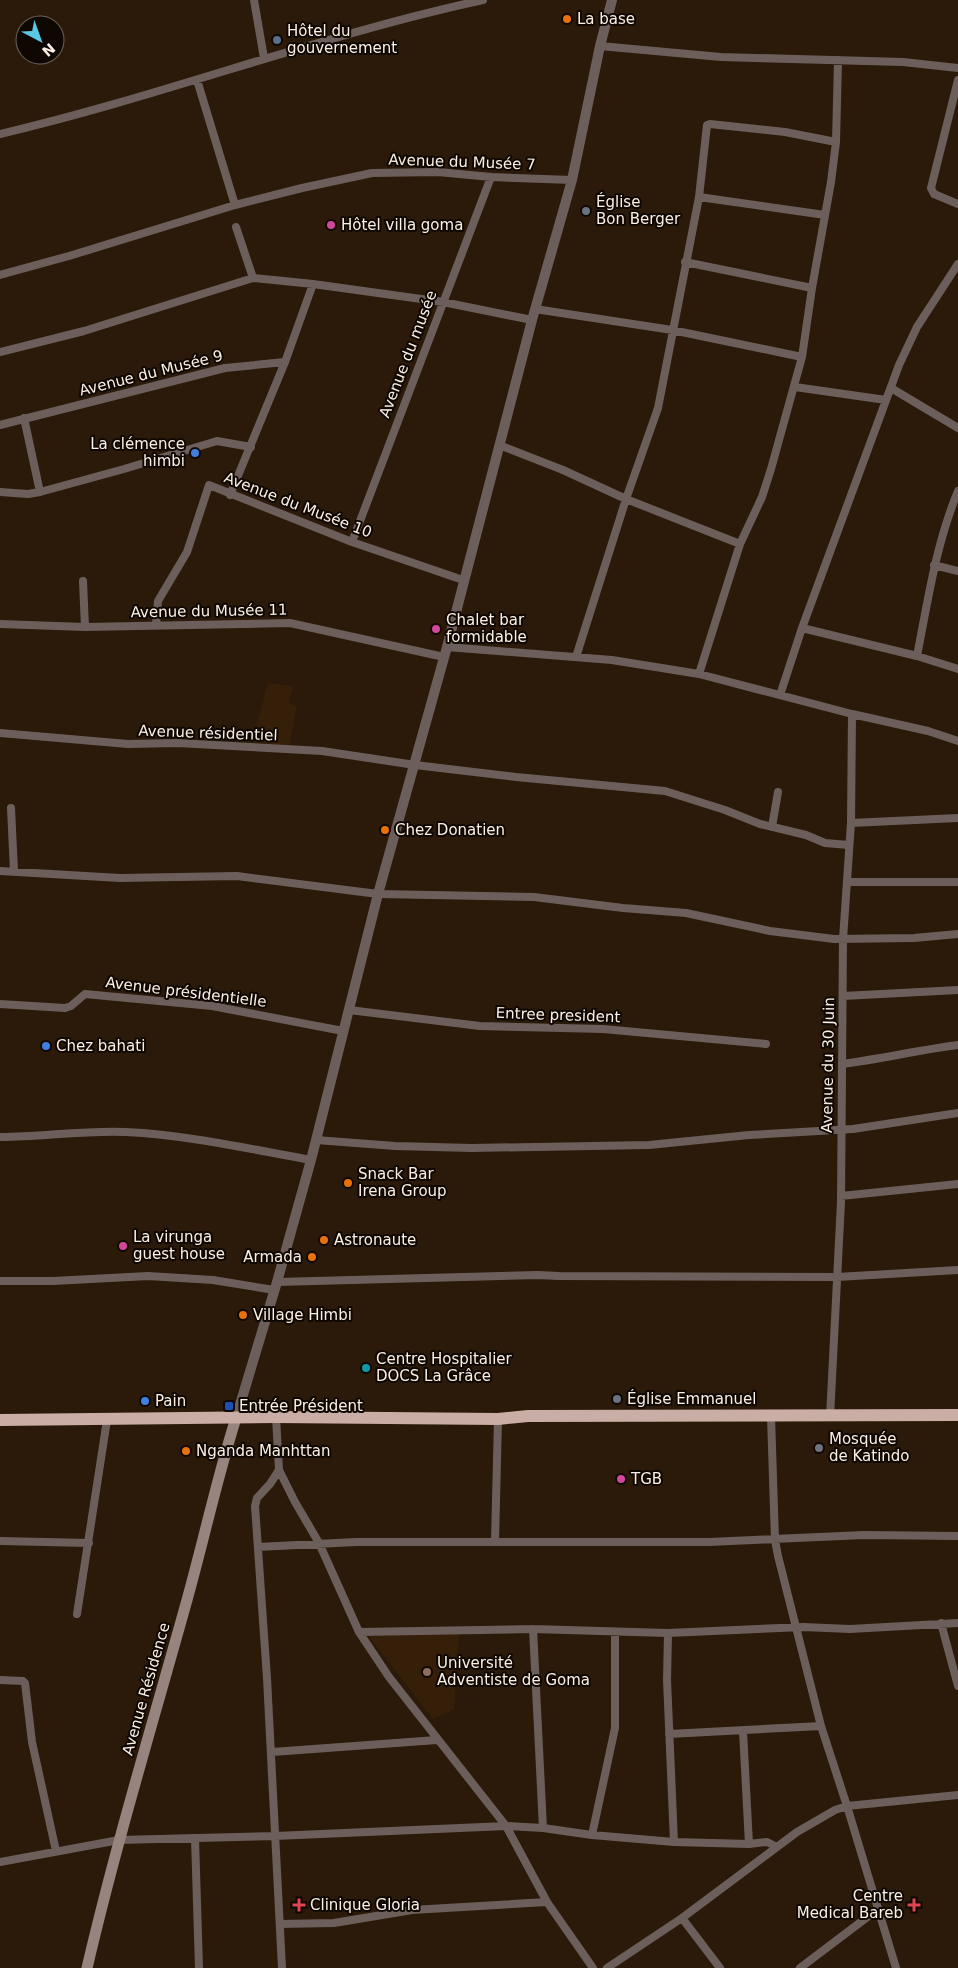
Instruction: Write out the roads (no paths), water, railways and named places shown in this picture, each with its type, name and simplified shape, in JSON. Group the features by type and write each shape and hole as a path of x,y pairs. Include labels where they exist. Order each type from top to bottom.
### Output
{"highway":[{"path":"0,1420 276,1418 498,1420 528,1416 830,1417 958,1415"}],"main road":[{"name":"Avenue Résidence","path":"87,1968 119,1840 205,1537 220,1467 236,1418"}],"street":[{"path":"254,0 264,58"},
{"path":"0,134 87,112 264,58 422,13 483,0"},
{"path":"236,1418 276,1286 311,1160 378,894 445,652 532,320 572,180 600,46 612,0"},
{"path":"600,46 721,56 904,62 958,68"},
{"path":"698,674 740,544 762,497 795,387 802,357 836,142 838,60"},
{"path":"197,80 236,205"},
{"path":"958,80 931,188 934,194 958,204"},
{"path":"576,657 626,499 658,408 699,197 708,124 785,132 836,142"},
{"name":"Avenue du Musée 7","path":"0,275 236,205 302,188 372,174 438,172 572,180"},
{"name":"Avenue du musée","path":"352,542 491,176"},
{"path":"699,197 825,215"},
{"path":"236,227 253,278"},
{"path":"685,262 812,288"},
{"path":"780,695 802,628 907,345 955,274 958,264"},
{"path":"0,352 84,331 253,278 313,284 443,302 532,320"},
{"path":"230,495 285,362 313,284"},
{"path":"536,309 672,330 802,357"},
{"name":"Avenue du Musée 9","path":"0,425 225,368 285,362"},
{"path":"795,387 886,400"},
{"path":"890,388 958,428"},
{"path":"24,418 40,492"},
{"path":"0,492 28,494 40,492 212,442 222,441 251,448"},
{"path":"499,445 563,470 626,499 740,544"},
{"name":"Avenue du Musée 10","path":"156,624 158,601 187,552 208,486 211,485 230,495 352,542 463,580"},
{"path":"918,656 934,565 943,532 958,491"},
{"path":"934,565 958,571"},
{"path":"83,581 84,627"},
{"name":"Avenue du Musée 11","path":"0,624 84,627 156,624 290,623 445,652 612,660 698,674 852,714 928,731 958,741"},
{"path":"802,628 918,656 958,669"},
{"name":"Avenue du 30 Juin","path":"830,1417 841,1196 843,938 851,823 852,714"},
{"name":"Avenue résidentiel","path":"0,733 128,744 177,743 322,751 414,765 665,791 772,827 806,835 824,843 849,845"},
{"path":"772,827 778,792"},
{"path":"11,808 14,871"},
{"path":"851,823 958,818"},
{"path":"0,871 120,878 245,877 378,894 534,897 623,908 686,912 770,931 819,938 914,938 958,934"},
{"path":"847,882 958,882"},
{"path":"843,996 958,990"},
{"name":"Avenue présidentielle","path":"0,1004 65,1008 71,1006 85,994 212,1006 343,1031"},
{"name":"Entree president","path":"349,1010 480,1026 604,1029 766,1044"},
{"path":"842,1064 883,1059 958,1045"},
{"path":"316,1140 395,1146 472,1148 649,1145 749,1135 841,1130 958,1114"},
{"path":"0,1137 128,1132 214,1142 311,1160"},
{"path":"841,1196 958,1184"},
{"path":"0,1281 54,1281 148,1276 276,1286 538,1275 837,1277 958,1270"},
{"path":"770,1416 775,1540 783,1578 821,1726 896,1968"},
{"path":"276,1418 279,1470 319,1543 359,1632 389,1677 506,1826 547,1902 593,1968"},
{"path":"77,1614 107,1420"},
{"path":"495,1542 498,1420"},
{"path":"279,1470 270,1484 257,1498 255,1506 272,1752 282,1968"},
{"path":"258,1547 401,1541 708,1542 864,1535 958,1536"},
{"path":"0,1541 89,1543"},
{"path":"941,1623 958,1686"},
{"path":"359,1632 533,1629 668,1634 797,1628 850,1629 958,1623"},
{"path":"533,1629 543,1828"},
{"path":"592,1834 615,1728 615,1632"},
{"path":"668,1634 669,1734 674,1842"},
{"path":"0,1680 23,1681 25,1683 33,1752 56,1851"},
{"path":"669,1734 821,1726"},
{"path":"742,1731 749,1844"},
{"path":"272,1752 437,1740"},
{"path":"607,1968 682,1918 814,1820 847,1806 958,1795"},
{"path":"0,1862 119,1840 275,1836 506,1826 543,1828 674,1842 749,1844 767,1842 777,1847"},
{"path":"195,1838 199,1968"},
{"path":"280,1924 334,1923 412,1910 547,1902"},
{"path":"800,1968 878,1909"},
{"path":"682,1918 720,1968"}],"place":[{"name":"La base","path":"567,19"},
{"name":"Hôtel du gouvernement","path":"277,40"},
{"name":"Église Bon Berger","path":"586,211"},
{"name":"Hôtel villa goma","path":"331,225"},
{"name":"La clémence himbi","path":"195,453"},
{"name":"Chalet bar formidable","path":"436,629"},
{"name":"Chez Donatien","path":"385,830"},
{"name":"Chez bahati","path":"46,1046"},
{"name":"Snack Bar Irena Group","path":"348,1183"},
{"name":"Astronaute","path":"324,1240"},
{"name":"La virunga guest house","path":"123,1246"},
{"name":"Armada","path":"312,1257"},
{"name":"Village Himbi","path":"243,1315"},
{"name":"Centre Hospitalier DOCS La Grâce","path":"366,1368"},
{"name":"Église Emmanuel","path":"617,1399"},
{"name":"Pain","path":"145,1401"},
{"name":"Entrée Président","path":"229,1406"},
{"name":"Mosquée de Katindo","path":"819,1448"},
{"name":"Nganda Manhttan","path":"186,1451"},
{"name":"TGB","path":"621,1479"},
{"name":"Université Adventiste de Goma","path":"427,1672"},
{"name":"Clinique Gloria","path":"299,1905"},
{"name":"Centre Medical Bareb","path":"914,1905"}]}
